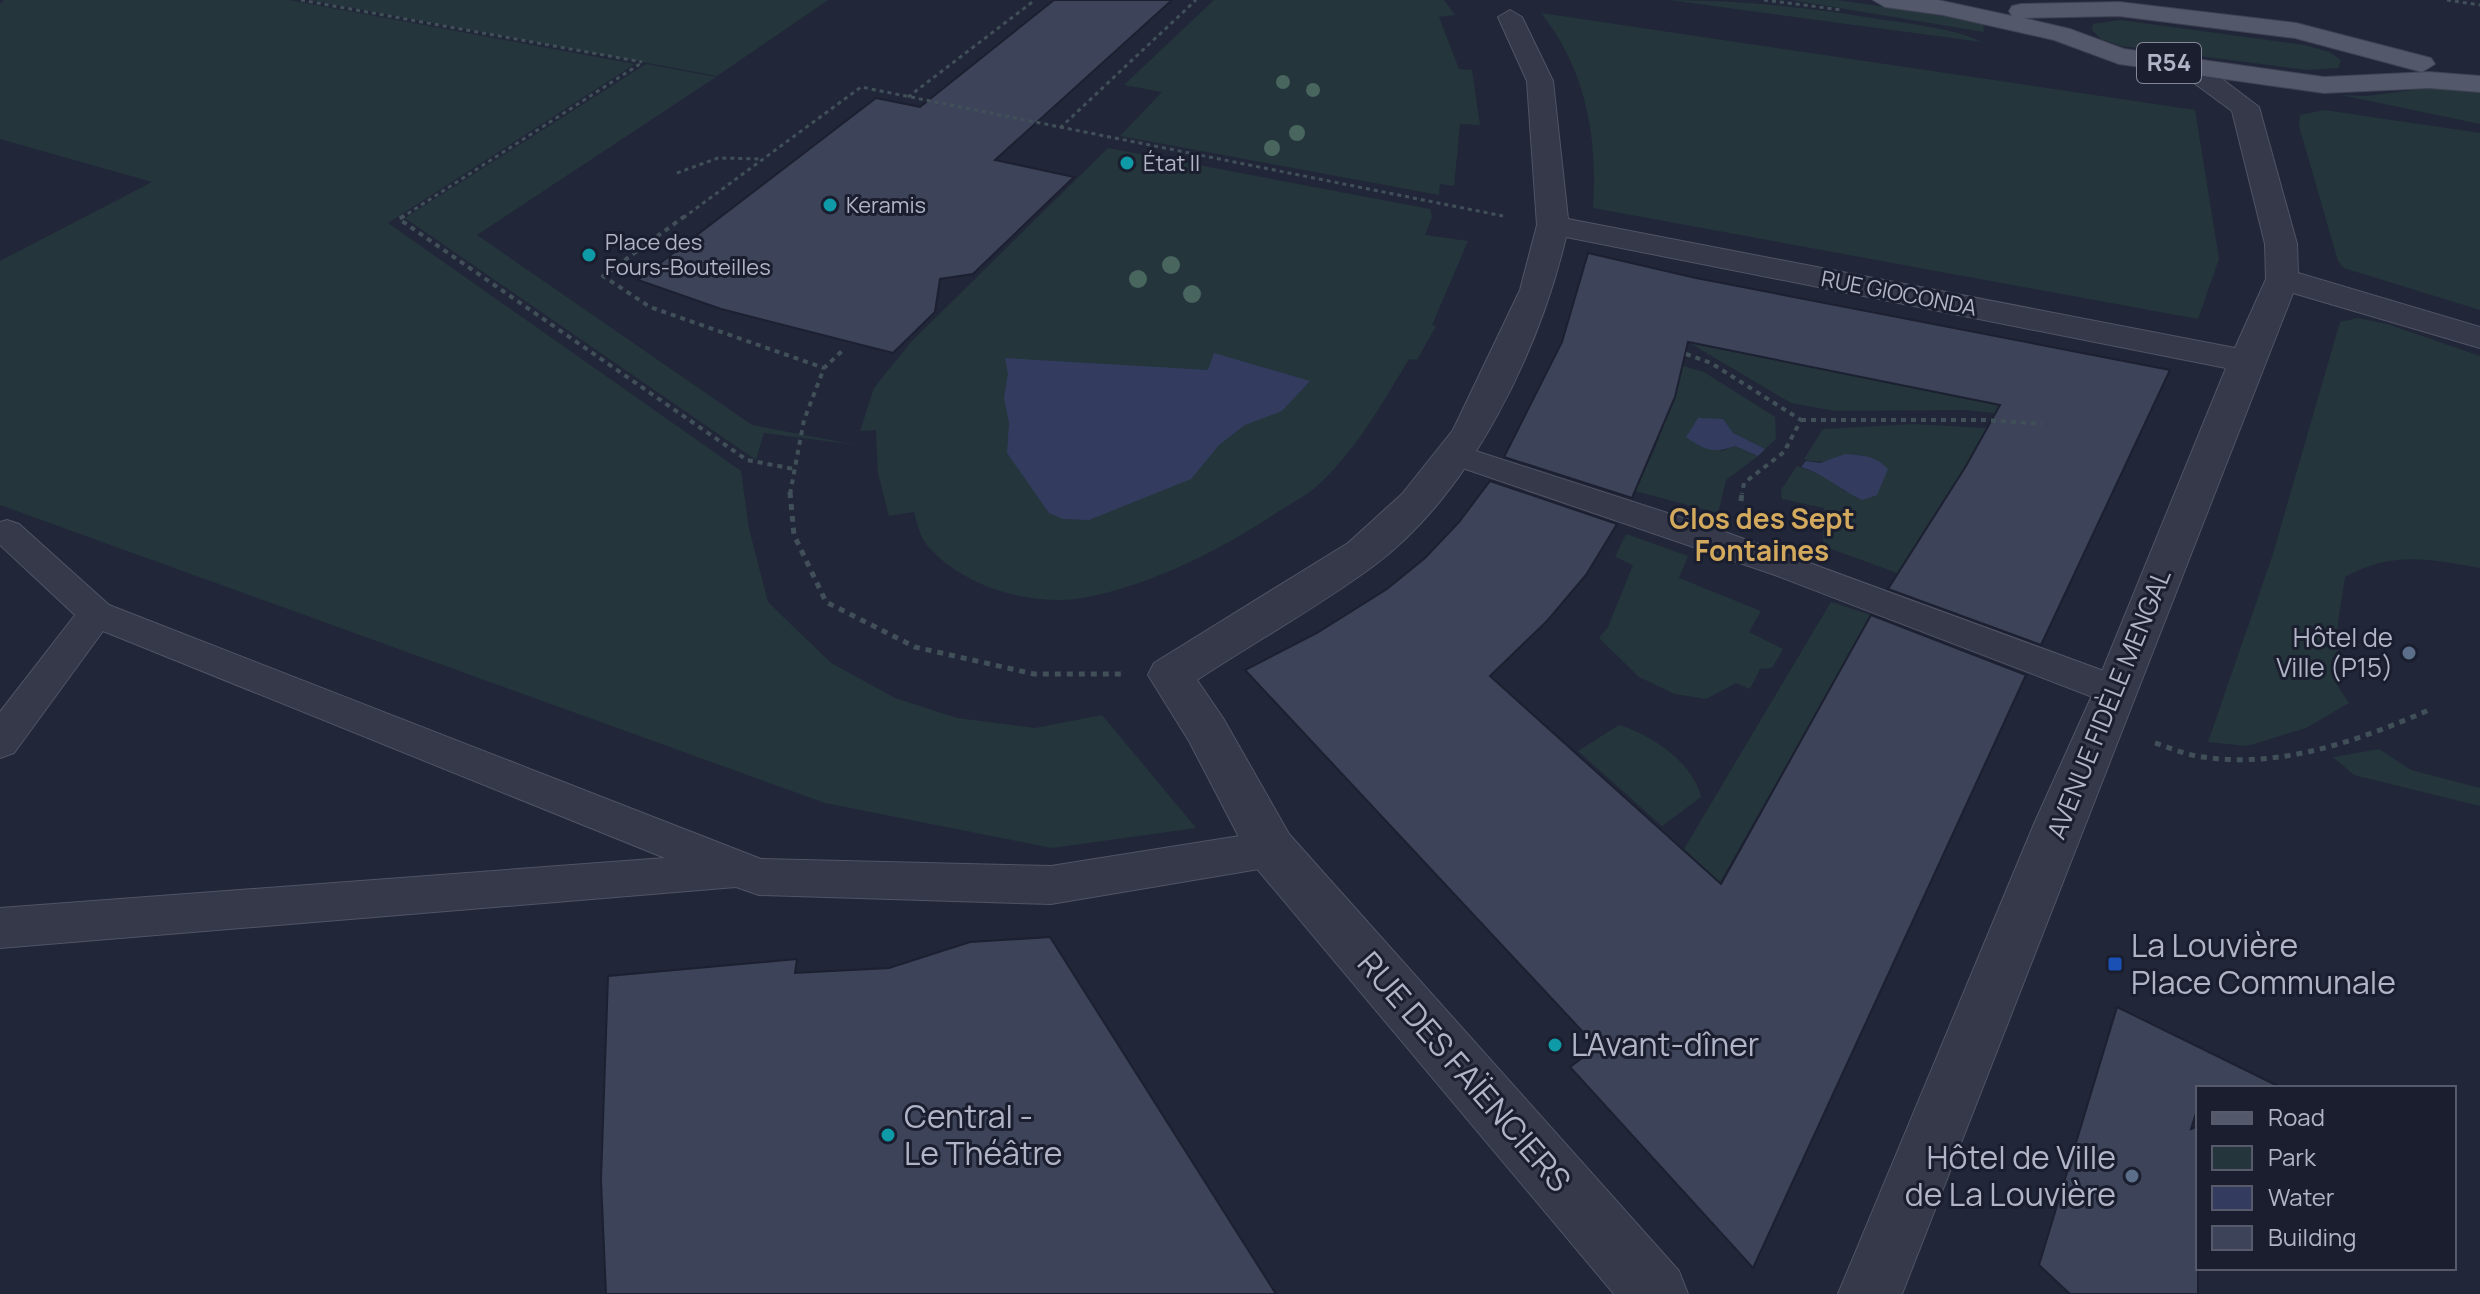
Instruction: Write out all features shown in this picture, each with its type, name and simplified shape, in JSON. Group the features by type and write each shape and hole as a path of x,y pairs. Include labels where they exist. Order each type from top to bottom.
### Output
{"main road":[{"name":"R54","path":"1885,0 2065,23 2119,9 2282,29 2320,36 2358,50 2480,75"},
{"name":"R54","path":"2065,23 2119,56 2324,85 2363,82 2480,84"},
{"path":"2358,50 2377,67 2376,76 2363,82"}],"street":[{"path":"1170,675 1363,553 1416,503 1470,433 1537,290 1553,225 1540,81 1510,17"},
{"path":"2188,66 2245,107 2281,79"},
{"name":"AVENUE FIDÈLE MENGAL","path":"1870,1294 2109,710 2246,361 2282,279 2281,244 2245,107"},
{"name":"RUE GIOCONDA","path":"1553,225 2246,361"},
{"path":"2282,279 2480,338"},
{"name":"RUE DES FAÏENCIERS","path":"1170,675 1207,731 1271,849 1656,1294"}],"lane":[{"path":"1454,454 1735,545 1855,588 2109,710"},
{"path":"7,532 96,614 737,871 759,877 1051,885 1271,849"},
{"path":"0,742 96,614"},
{"path":"0,928 737,871"}],"path":[{"path":"301,0 643,62 399,219 747,460 794,469"},
{"path":"908,97 1035,0"},
{"path":"1059,129 1196,0"},
{"path":"2447,0 2480,5"},
{"path":"824,368 650,307 603,276 861,87 1059,129 1553,225"},
{"path":"677,173 698,161 737,155 763,159"},
{"path":"843,350 824,368 804,420 790,491 794,535 826,602 915,647 1034,674 1170,675"},
{"path":"1686,354 1711,363 1801,420 1985,420 2042,424"},
{"path":"1735,545 1744,483 1784,452 1801,420"},
{"path":"2109,710 2206,758 2282,757 2384,731 2431,709"}],"green space":[{"path":"4,0 289,0 635,64 388,223 741,471 749,529 768,602 831,663 895,698 957,718 1035,728 1102,715 1196,828 1052,848 825,803 0,505 0,261 152,182 0,139 0,4"},
{"path":"310,0 828,0 717,76"},
{"path":"1214,0 1444,0 1455,15 1439,17 1459,69 1472,70 1480,125 1460,124 1454,186 1440,184 1439,195 1120,136 1162,92 1124,85"},
{"path":"1669,0 1750,3 1831,12 1934,28 1982,42"},
{"path":"1791,0 1837,0 1983,21 1984,32"},
{"path":"1541,13 2195,110 2219,259 2198,319 1593,208 1593,156 1586,105 1569,57"},
{"path":"2120,20 2305,45 2329,52 2341,60 2338,68 2307,70 2122,46 2101,39 2092,30 2093,24"},
{"path":"646,64 716,77 477,235 752,425 857,445 764,433 756,460 405,218"},
{"path":"2439,87 2480,89 2480,124 2341,95 2366,96"},
{"path":"2324,110 2480,133 2480,310 2344,268 2338,261 2299,126 2300,115"},
{"path":"1108,148 1430,209 1432,217 1425,235 1468,241 1432,325 1436,326 1417,360 1409,359 1356,442 1331,473 1312,490 1210,552 1138,583 1067,600 1023,597 980,583 942,560 925,542 914,512 889,516 878,473 876,430 860,431 874,388 911,342"},
{"path":"2358,318 2387,324 2480,356 2480,568 2427,560 2395,560 2345,577 2338,622 2337,685 2349,703 2306,728 2247,746 2208,742 2272,557 2340,322"},
{"path":"1688,342 2046,415 2044,418 1965,410 1835,411 1791,403"},
{"path":"1683,366 1704,372 1775,417 1776,439 1765,449 1733,433 1720,452 1735,446 1758,456 1726,480 1718,513 1635,491 1655,448"},
{"path":"1914,424 2037,431 1976,450 1897,573 1823,546 1824,508 1782,499 1781,490 1797,466 1832,479 1845,492 1863,455 1818,462 1804,459 1823,429"},
{"path":"1626,534 1688,556 1679,578 1761,611 1749,632 1783,649 1772,668 1760,669 1750,689 1736,683 1706,699 1675,694 1639,677 1599,638 1608,627 1633,565 1615,557"},
{"path":"1831,602 1871,615 1720,882 1684,849"},
{"path":"1619,725 1645,736 1669,752 1697,785 1701,797 1662,826 1578,751"},
{"path":"2379,749 2411,770 2480,788 2480,806 2354,775 2333,757"}],"water":[{"path":"1214,353 1310,381 1282,411 1245,425 1219,445 1191,479 1089,520 1063,519 1049,513 1007,453 1009,422 1004,398 1008,374 1005,358 1208,370"},
{"path":"1698,418 1723,419 1733,433 1765,449 1758,456 1735,446 1721,450 1704,448 1686,437"},
{"path":"1845,454 1874,459 1888,469 1877,495 1862,500 1801,467 1806,461 1820,463"}],"building":[{"name":"Keramis","path":"1054,0 1172,0 995,160 1074,177 973,274 940,279 935,312 893,353 721,309 638,280 876,98 920,107"},
{"path":"1588,253 1696,278 2170,370 2041,645 1888,589 1966,466 2000,405 1688,342 1675,397 1632,498 1504,457 1562,342"},
{"path":"1490,481 1617,524 1586,575 1547,621 1490,676 1721,884 1871,615 2026,675 1753,1268 1570,1067 1597,1047 1245,670 1317,633 1387,589 1425,558 1459,522"},
{"name":"Central - Le Théâtre","path":"1050,937 1276,1294 606,1294 601,1180 608,976 797,959 795,973 889,968 970,942"},
{"name":"Hôtel de Ville de La Louvière","path":"2117,1007 2278,1086 2196,1086 2196,1113 2191,1129 2196,1127 2198,1294 2070,1294 2039,1265"}],"place":[{"name":"État II","path":"1127,163"},
{"name":"Keramis","path":"830,205"},
{"name":"Place des Fours-Bouteilles","path":"589,255"},
{"name":"Hôtel de Ville (P15)","path":"2409,653"},
{"name":"La Louvière Place Communale","path":"2115,964"},
{"name":"L'Avant-dîner","path":"1555,1045"},
{"name":"Central - Le Théâtre","path":"888,1135"},
{"name":"Hôtel de Ville de La Louvière","path":"2132,1176"}],"district":[{"name":"Clos des Sept Fontaines","path":"1762,535"}]}
